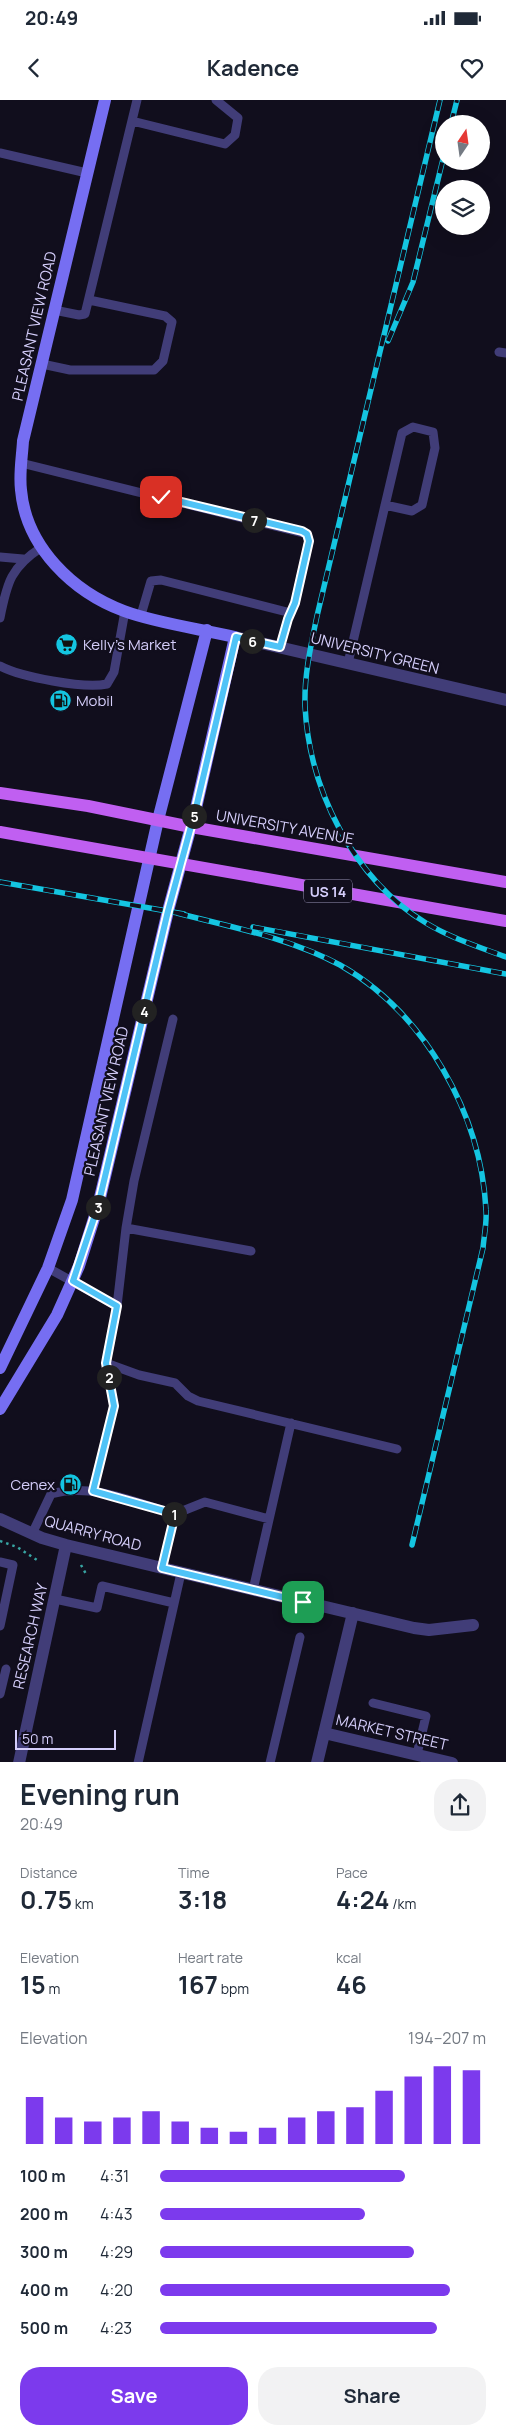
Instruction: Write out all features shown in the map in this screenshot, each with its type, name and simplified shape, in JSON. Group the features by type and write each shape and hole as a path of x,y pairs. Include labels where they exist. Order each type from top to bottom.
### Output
{"main road":[{"name":"PLEASANT VIEW ROAD","path":"68,578 53,564 42,547 24,509 20,490 21,463 23,441 105,100"},
{"name":"UNIVERSITY GREEN","path":"68,578 96,598 125,611 236,637"},
{"name":"PLEASANT VIEW ROAD","path":"0,1368 48,1268 72,1200 158,820 207,630"},
{"name":"PLEASANT VIEW ROAD","path":"0,1410 36,1353 73,1281 98,1206 168,911 191,828 236,637"},
{"name":"UNIVERSITY AVENUE","path":"0,793 88,806 191,828 506,882"},
{"name":"US 14","path":"0,832 506,922"}],"street":[{"name":"UNIVERSITY GREEN","path":"236,637 506,700"},
{"name":"QUARRY ROAD","path":"0,1519 32,1534 66,1545 352,1613 429,1630 473,1625"},
{"name":"RESEARCH WAY","path":"19,1762 66,1545"},
{"path":"317,1762 352,1613"},
{"name":"MARKET STREET","path":"324,1733 452,1762"}],"lane":[{"path":"54,310 79,315 85,314 136,100"},
{"path":"132,121 225,144 235,135 238,118 216,100"},
{"path":"0,153 87,173"},
{"path":"42,364 70,370 154,370 163,361 172,322 165,316 89,300"},
{"path":"348,663 385,505 402,433 413,428 433,432 436,448 422,505 412,511 385,505"},
{"path":"21,463 307,534 309,541 291,613 280,647"},
{"path":"0,618 5,592 23,559 42,547"},
{"path":"0,557 23,559"},
{"path":"141,615 151,581 161,580 291,613"},
{"path":"0,666 26,675 95,687 107,684 114,672 125,611"},
{"path":"93,1491 114,1406 106,1363 117,1306 126,1228 134,1181 173,1019"},
{"path":"126,1228 251,1251"},
{"path":"48,1268 117,1306"},
{"path":"106,1363 139,1375 175,1383 188,1396 198,1401 397,1449"},
{"path":"253,1590 291,1423"},
{"path":"32,1534 51,1494 64,1490 93,1491 175,1514 205,1502 269,1518"},
{"path":"162,1568 175,1514"},
{"path":"0,1562 14,1565 0,1626"},
{"path":"138,1762 181,1572"},
{"path":"55,1599 96,1608 102,1586 174,1603"},
{"path":"270,1762 300,1637"},
{"path":"0,1694 6,1669"},
{"path":"373,1703 426,1716 416,1754"}],"path":[{"path":"0,1540 17,1547 40,1562"},
{"path":"81,1565 86,1574"}],"railway":[{"path":"440,100 317,616 310,649 305,706 308,737 315,769 326,800 340,829 357,857 377,882 400,904 426,923 455,938 506,957"},
{"path":"453,115 457,100"},
{"path":"388,341 413,282 440,170"},
{"path":"0,882 184,914"},
{"path":"177,913 260,934 301,947 340,965 370,985 398,1010 422,1038 443,1070 460,1103 473,1138 482,1174 486,1210 483,1248 412,1545"},
{"path":"253,927 506,974"}],"place":[{"name":"Kelly's Market","path":"67,644"},
{"name":"Mobil","path":"60,700"},
{"name":"Cenex","path":"71,1484"}],"route":[{"path":"161,497 302,531 307,534 309,541 295,603 280,647 236,637 196,808 168,911 98,1206 73,1281 117,1306 106,1363 114,1406 93,1491 175,1514 162,1568 303,1602"}]}
